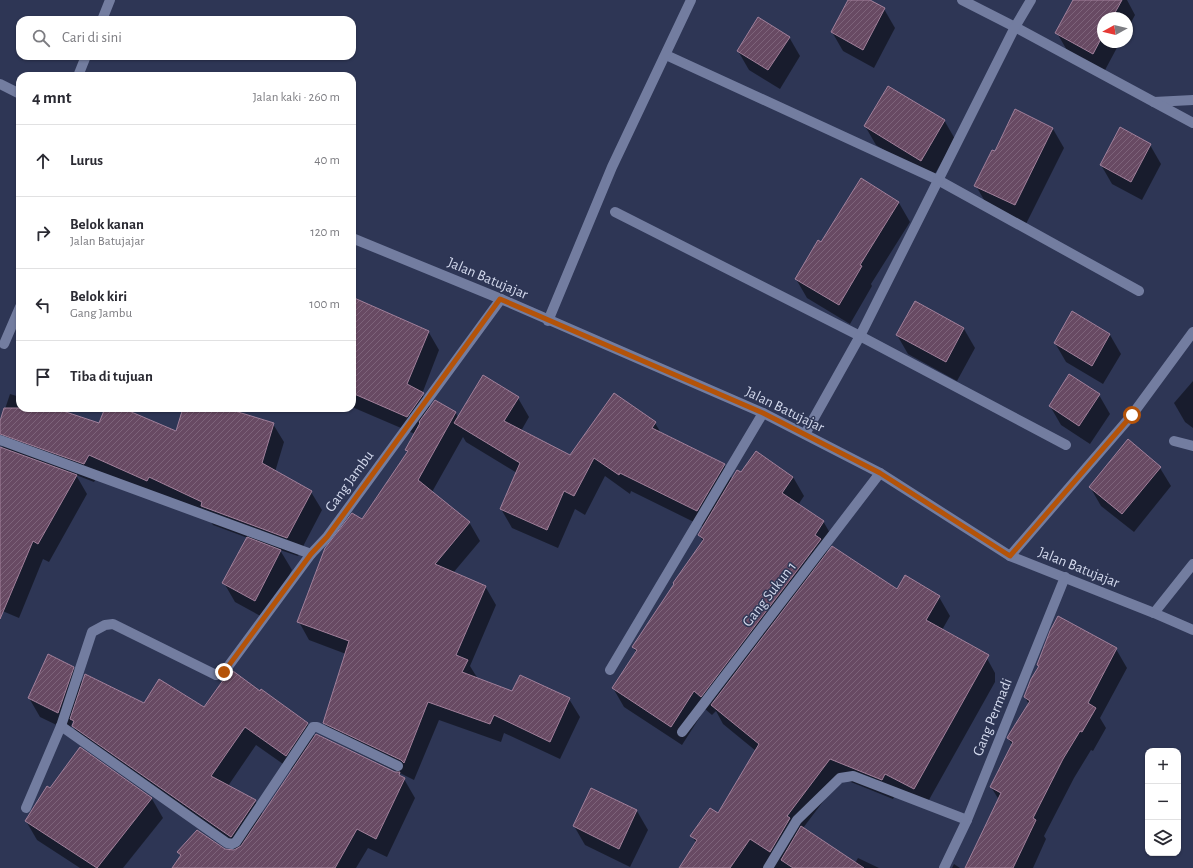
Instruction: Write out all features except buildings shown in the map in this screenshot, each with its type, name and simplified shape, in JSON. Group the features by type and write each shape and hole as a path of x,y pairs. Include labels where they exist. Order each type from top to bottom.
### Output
{"street":[{"path":"104,16 110,0"},
{"path":"548,321 612,167 691,0"},
{"path":"962,0 1193,123"},
{"path":"805,434 860,336 1015,27 1031,0"},
{"path":"666,55 938,180 1138,291"},
{"path":"80,72 84,60"},
{"path":"0,84 16,92"},
{"path":"1154,102 1193,100"},
{"path":"615,212 860,336 1066,445"},
{"name":"Jalan Batujajar","path":"356,240 500,299 763,413 880,473 1010,556 1193,630"},
{"name":"Gang Jambu","path":"60,726 92,632 105,625 113,624 216,675 224,672 311,554 327,537 500,299"},
{"path":"4,344 16,316"},
{"path":"1010,556 1132,415 1193,332"},
{"path":"610,670 763,413"},
{"path":"0,440 311,554"},
{"path":"1174,441 1193,446"},
{"name":"Gang Sukun 1","path":"682,732 880,473"},
{"path":"1154,613 1193,564"},
{"name":"Gang Permadi","path":"944,868 967,820 1065,577"},
{"path":"26,808 60,726 227,843 231,844 236,842 313,727 317,727 398,766"},
{"path":"768,868 797,820 840,778 844,776 853,776 967,820"}],"route":[{"path":"224,672 311,554 327,537 500,299 763,413 880,473 1010,556 1132,415"}]}
